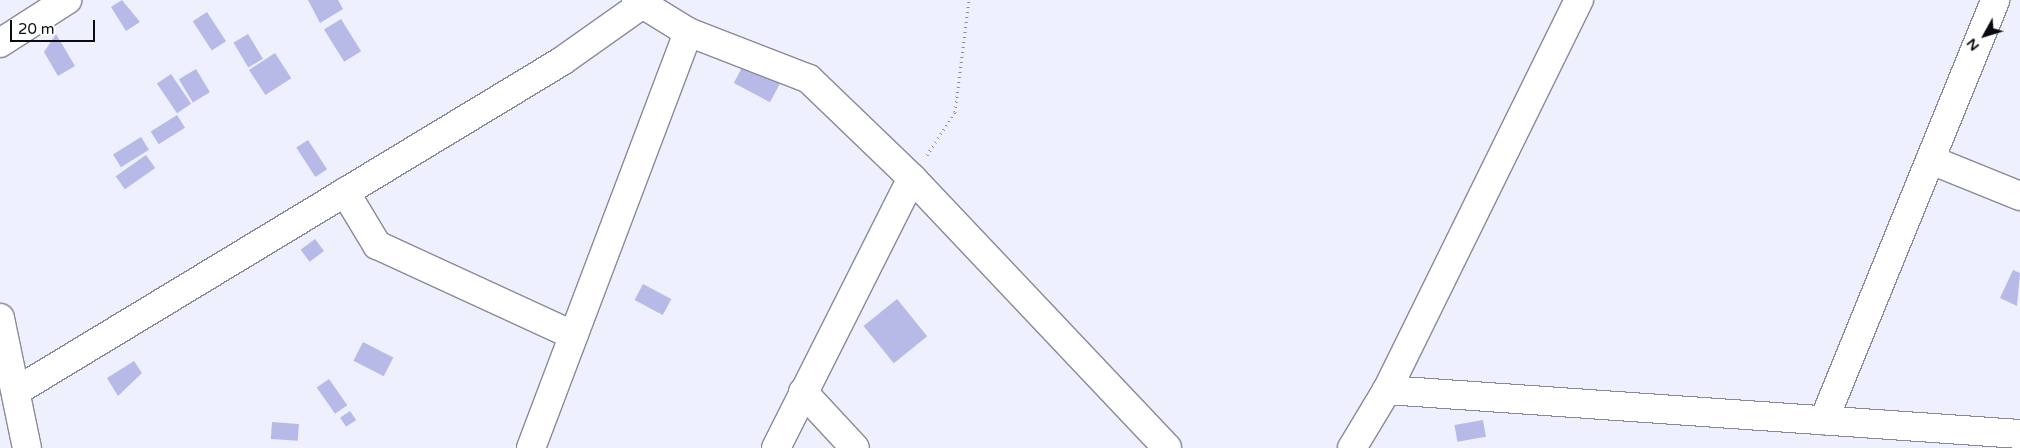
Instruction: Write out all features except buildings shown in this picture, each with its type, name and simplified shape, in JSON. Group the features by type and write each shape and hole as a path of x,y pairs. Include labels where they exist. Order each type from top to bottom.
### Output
{"street":[{"path":"0,43 67,0"},
{"path":"1352,448 1387,390 1579,0"},
{"path":"1824,420 1932,160 1995,0"},
{"path":"18,390 562,61 642,1 688,32 809,79 912,178 1167,448"},
{"path":"530,448 688,32"},
{"path":"1932,160 2020,196"},
{"path":"776,448 912,178"},
{"path":"345,192 377,245 573,335"},
{"path":"0,318 18,390 27,448"},
{"path":"1387,390 2020,434"},
{"path":"803,392 855,448"}],"path":[{"path":"912,178 955,112 969,0"}]}
